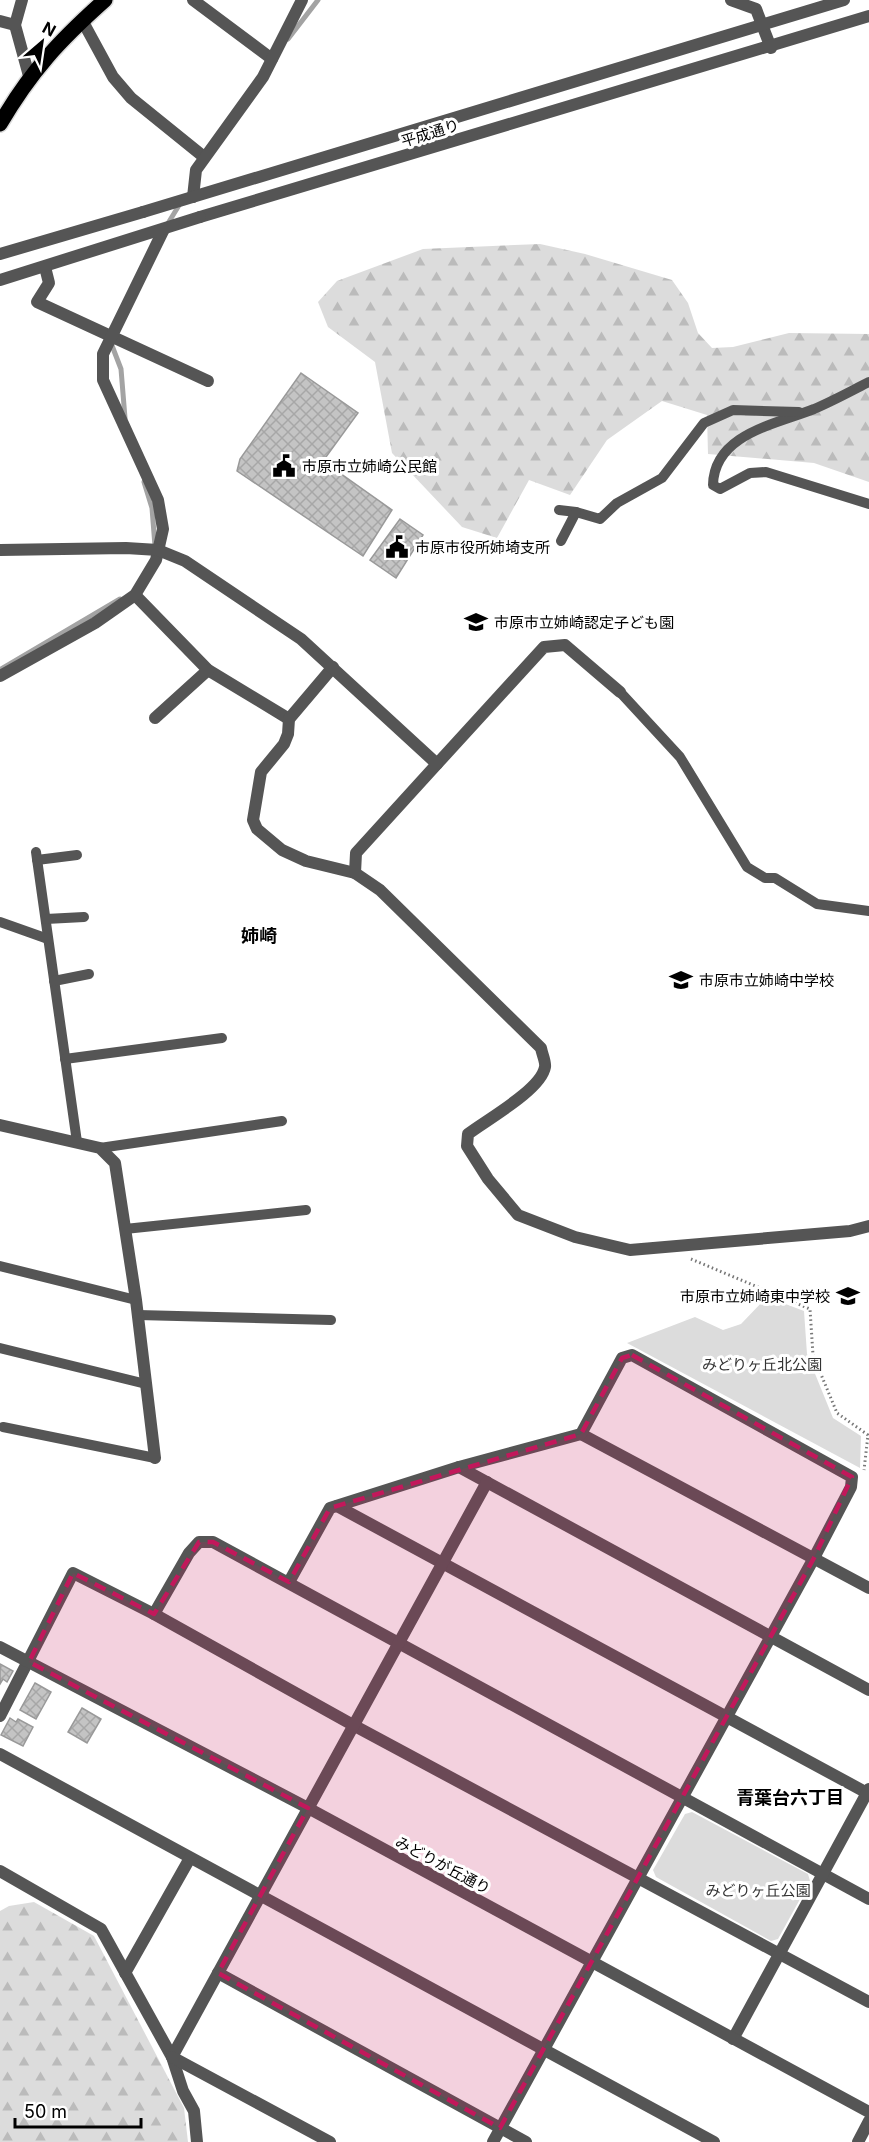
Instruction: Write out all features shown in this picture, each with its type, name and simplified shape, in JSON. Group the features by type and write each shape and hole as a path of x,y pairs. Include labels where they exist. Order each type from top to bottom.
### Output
{"main road":[{"path":"0,124 29,76 82,20 105,0"}],"street":[{"path":"22,0 15,26 29,76"},
{"path":"193,0 272,59"},
{"path":"193,197 196,170 238,115 272,59 302,0"},
{"path":"731,0 756,9 771,48"},
{"name":"平成通り","path":"0,254 844,0"},
{"name":"平成通り","path":"0,280 771,48 869,16"},
{"path":"82,20 113,77 131,98 204,157"},
{"path":"0,21 15,26"},
{"path":"0,676 95,623 135,595 150,573 163,529 158,500 104,380 103,354 109,337 150,263 164,229"},
{"path":"45,267 49,283 37,302 208,381"},
{"path":"0,550 158,550 185,561 301,639 437,764"},
{"path":"135,595 208,670 289,719"},
{"path":"355,873 356,853 544,647 565,645 620,692"},
{"path":"333,667 289,719 288,734 284,744 261,772 253,820 257,829 282,850 306,861 355,873 380,890 541,1048 545,1067 539,1079 523,1095 468,1134 467,1146 488,1179 518,1215 575,1237 630,1250 850,1231 869,1226"},
{"path":"155,718 208,670"},
{"path":"0,1125 100,1148 115,1163 136,1300 155,1458"},
{"path":"493,2142 590,1961 814,1558 851,1486 852,1477 632,1355 622,1358 581,1434"},
{"path":"289,1582 330,1508 459,1467 581,1434 869,1588"},
{"path":"459,1467 869,1690"},
{"path":"172,2057 487,1482"},
{"path":"337,1506 868,1792 733,2039"},
{"path":"154,1614 189,1553 199,1542 213,1542 869,1899"},
{"path":"1,1712 74,1574 154,1614 353,1725 869,2002"},
{"name":"みどりが丘通り","path":"0,1647 308,1808 869,2112"},
{"path":"0,1754 714,2142"},
{"path":"125,1973 190,1858"},
{"path":"0,1871 102,1929 172,2057 183,2091 194,2111 197,2142"},
{"path":"218,1973 526,2142"},
{"path":"172,2057 330,2142"},
{"path":"858,2142 869,2121"}],"lane":[{"path":"869,382 805,412 757,429 728,449 719,460 713,474 713,485 720,489 750,473 766,472 869,504"},
{"path":"559,510 600,519 617,503 662,478 704,423 733,410 805,412"},
{"path":"561,541 576,512"},
{"path":"620,692 680,757 747,867 765,878 775,878 817,904 869,910"},
{"path":"77,855 37,856 77,1142"},
{"path":"46,919 84,917"},
{"path":"0,922 48,939"},
{"path":"54,981 89,974"},
{"path":"65,1059 222,1038"},
{"path":"100,1148 282,1121"},
{"path":"125,1229 306,1210"},
{"path":"0,1266 136,1300"},
{"path":"138,1315 331,1320"},
{"path":"0,1348 146,1384"},
{"path":"3,1427 155,1458"}],"path":[{"path":"685,1257 810,1309 813,1355 837,1413 868,1435 864,1470 852,1477"}],"highlighted area":[{"path":"632,1355 852,1477 814,1558 500,2128 218,1973 308,1808 29,1662 73,1573 154,1614 199,1542 213,1542 289,1582 330,1508 581,1434 622,1358"}],"green space":[{"path":"540,244 585,254 672,280 688,303 698,333 712,348 733,347 789,333 869,334 869,482 814,463 708,454 707,415 662,401 607,440 570,495 529,480 497,538 462,527 392,453 375,362 328,327 318,302 337,281 423,249"},
{"name":"みどりヶ丘北公園","path":"767,1297 804,1311 807,1354 833,1418 861,1436 860,1468 627,1343 695,1317 723,1330 741,1324"},
{"name":"みどりヶ丘公園","path":"692,1812 808,1874 810,1881 778,1939 771,1941 656,1877 653,1870 685,1814"},
{"path":"34,1902 94,1936 184,2108 188,2142 0,2142 0,1911 9,1906"}],"building":[{"name":"市原市立姉崎公民館","path":"301,373 358,413 323,461 392,510 363,556 237,471 240,459"},
{"name":"市原市役所姉埼支所","path":"400,519 423,535 396,578 370,560"},
{"path":"0,1664 13,1671 7,1682 3,1679 0,1684"},
{"path":"35,1683 51,1692 36,1719 20,1710"},
{"path":"82,1708 101,1719 87,1743 68,1732"},
{"path":"10,1718 16,1722 18,1719 33,1727 23,1746 1,1735"}],"waterway":[{"path":"288,39 318,0"},
{"path":"167,225 181,202"},
{"path":"111,343 121,369 125,418"},
{"path":"144,482 152,508 155,546"},
{"path":"1,669 120,599"}],"place":[{"name":"市原市立姉崎公民館","path":"284,466"},
{"name":"市原市役所姉埼支所","path":"397,547"},
{"name":"市原市立姉崎認定子ども園","path":"476,622"},
{"name":"市原市立姉崎中学校","path":"681,980"},
{"name":"市原市立姉崎東中学校","path":"848,1296"}],"district":[{"name":"姉崎","path":"259,935"},
{"name":"青葉台六丁目","path":"790,1797"}]}
